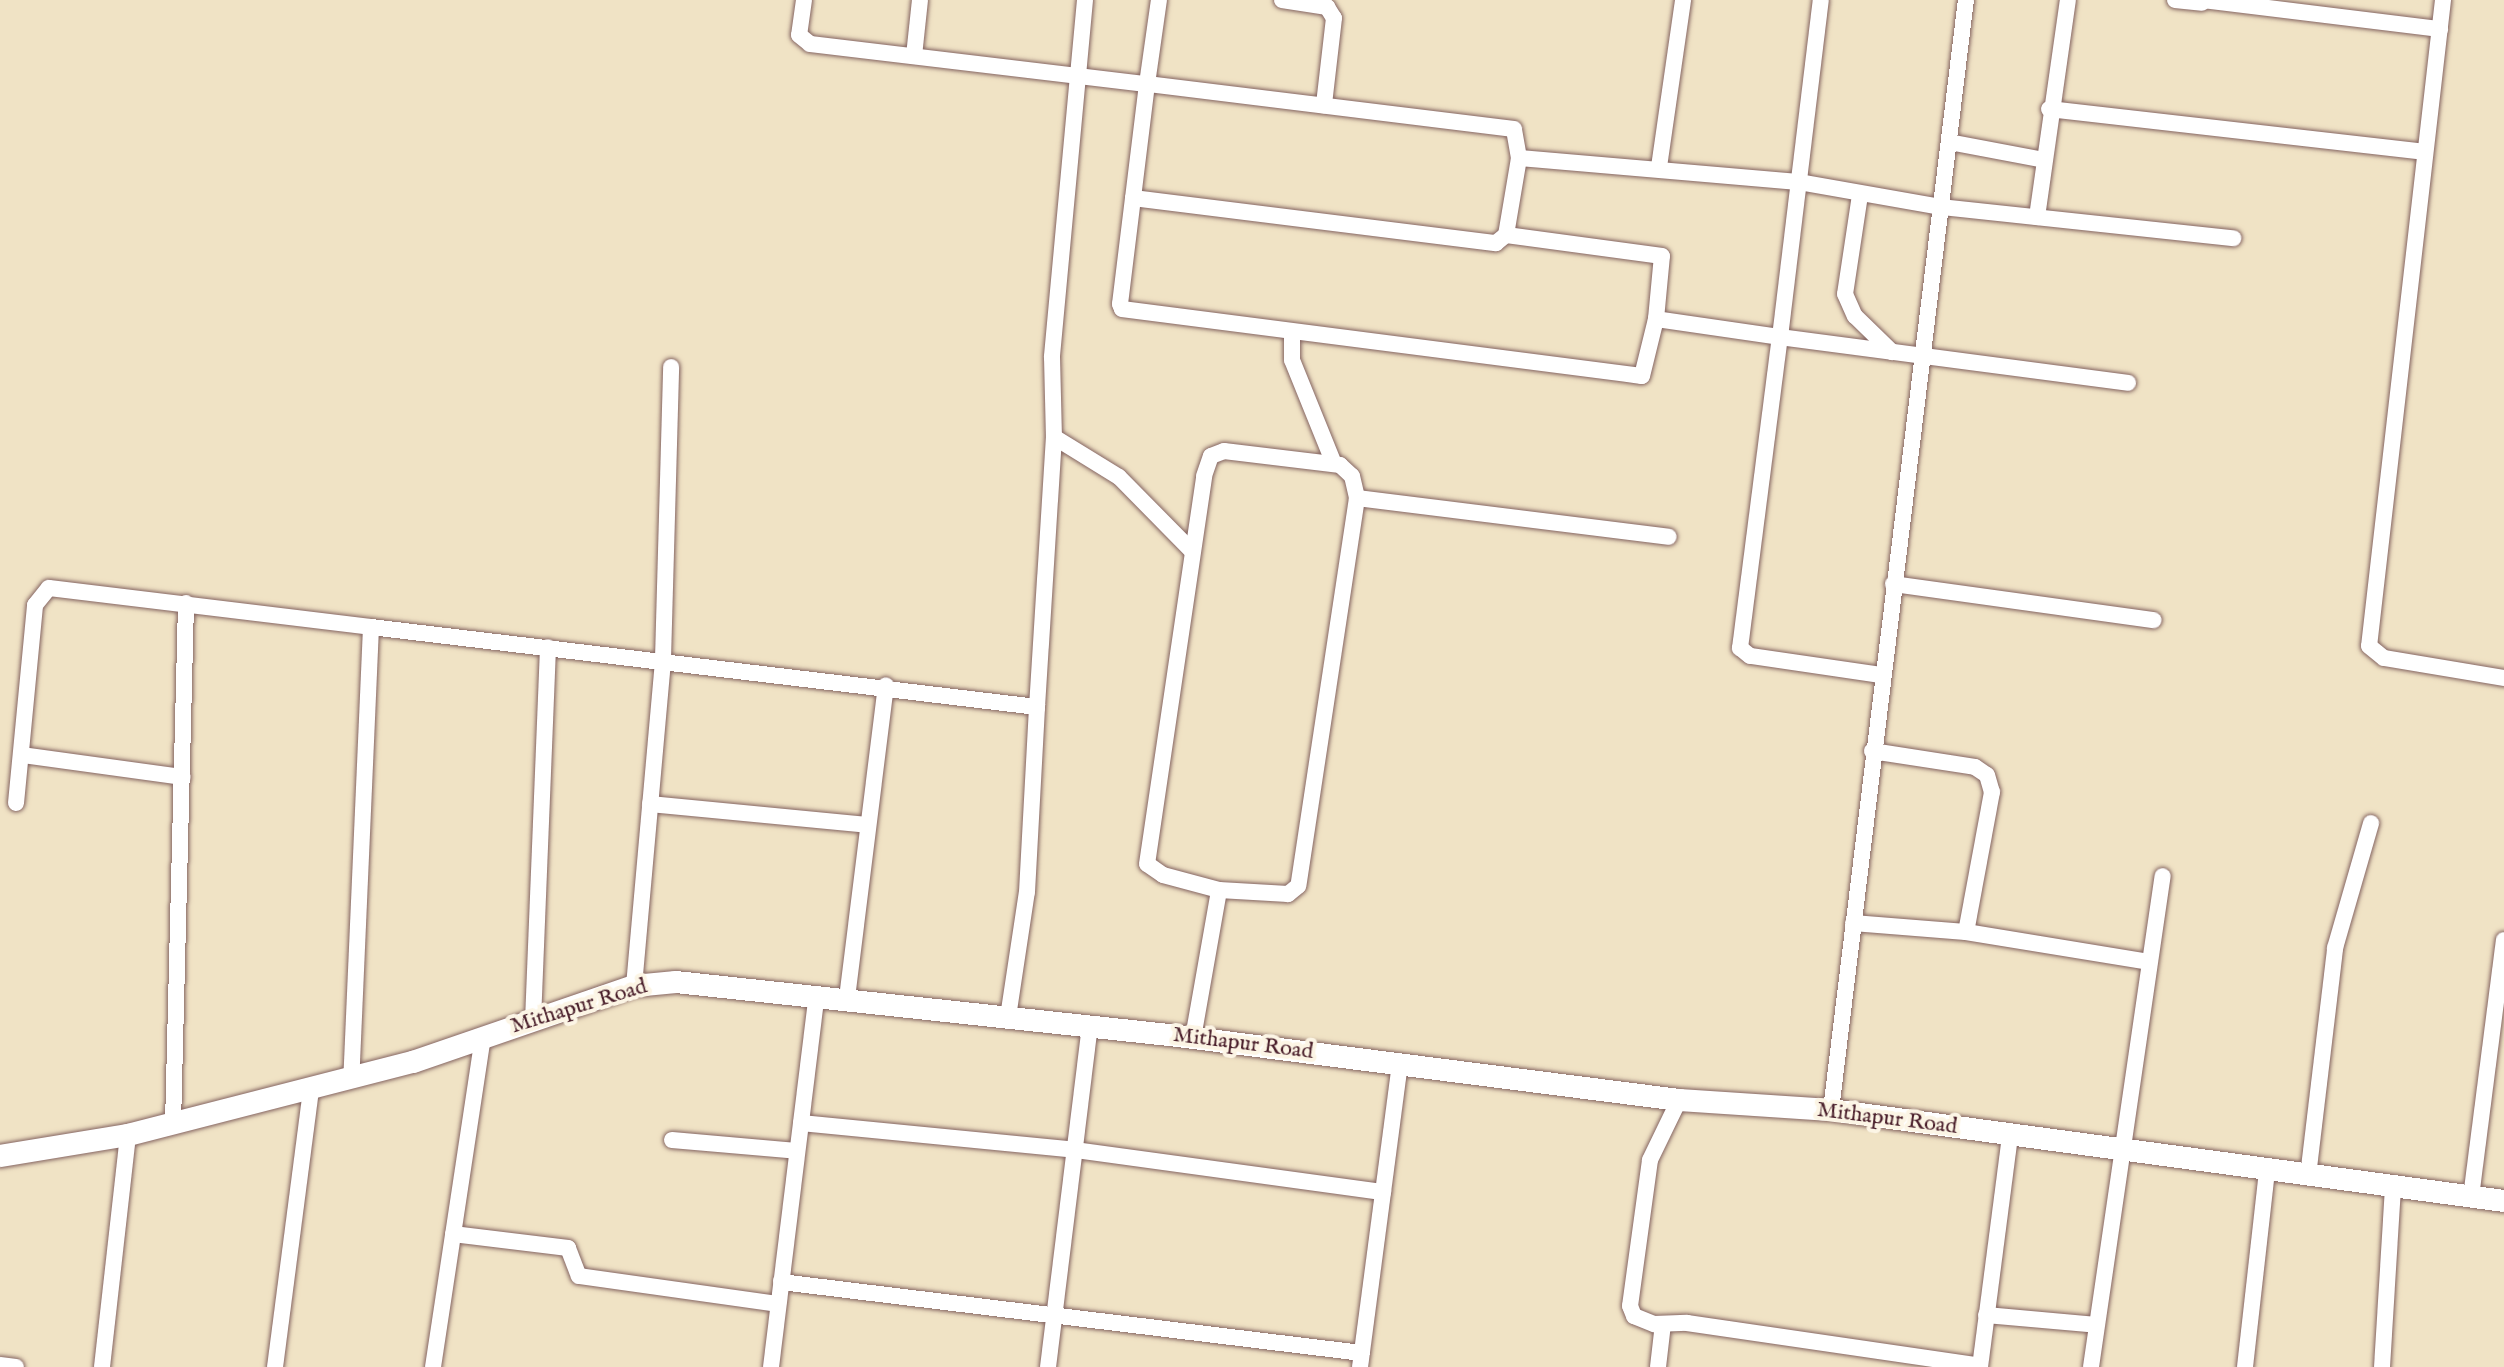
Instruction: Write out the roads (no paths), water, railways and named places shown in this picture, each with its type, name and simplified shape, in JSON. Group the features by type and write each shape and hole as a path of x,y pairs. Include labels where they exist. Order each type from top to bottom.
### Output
{"street":[{"path":"804,0 799,35 804,41 1514,129 1519,158 1506,235"},
{"path":"914,56 920,0"},
{"path":"1008,1017 1027,892 1054,437 1052,357 1085,0"},
{"path":"1133,198 1494,243 1506,235 1661,254 1656,319 1645,372 1630,378 1122,309 1133,198 1159,0"},
{"path":"1282,0 1327,7 1334,18 1324,105"},
{"path":"1659,167 1683,0"},
{"path":"1821,0 1740,648 1750,656 1881,675"},
{"path":"1831,1110 1881,675 1966,0"},
{"path":"2037,217 2049,109 2068,0"},
{"path":"2175,0 2440,29"},
{"path":"2443,0 2369,646 2384,658 2504,678"},
{"path":"2049,109 2424,152"},
{"path":"1949,142 2044,160"},
{"path":"1519,158 1659,167 1799,182 1941,207 2233,238"},
{"path":"1860,195 1845,294 1855,316 1892,352"},
{"path":"1656,319 1922,358 2128,383"},
{"path":"1292,333 1292,360 1334,464"},
{"path":"634,986 663,659 671,367"},
{"path":"1054,437 1119,477 1192,551"},
{"path":"1216,453 1334,464 1349,469 1357,498 1298,886 1288,894 1219,890 1163,875 1147,864 1204,476 1216,453"},
{"path":"1357,498 1669,537"},
{"path":"1893,584 2154,620"},
{"path":"16,803 40,594 49,588 886,685 1037,707"},
{"path":"173,1124 186,603"},
{"path":"351,1078 371,627"},
{"path":"533,1021 548,647"},
{"path":"847,998 886,685"},
{"path":"1872,751 1975,767 1987,775 1992,792 1966,932"},
{"path":"22,755 182,777"},
{"path":"650,804 867,825"},
{"path":"2308,1176 2335,948 2371,823"},
{"path":"2091,1367 2163,876"},
{"path":"1193,1038 1219,890"},
{"path":"1853,923 1966,932 2149,962"},
{"path":"2471,1197 2497,1033 2504,940"},
{"name":"Mithapur Road","path":"0,1156 128,1135 173,1124 351,1078 483,1038 634,986 676,982 847,998 1193,1038 1679,1100 1831,1110 2122,1152 2504,1201"},
{"path":"771,1367 817,995"},
{"path":"1048,1367 1090,1026"},
{"path":"433,1367 483,1038"},
{"path":"781,1282 1055,1313 1361,1360 1400,1064"},
{"path":"275,1367 311,1088"},
{"path":"1679,1100 1650,1160 1630,1306 1636,1317 1663,1324 1980,1367 2010,1136"},
{"path":"801,1123 1075,1150 1383,1192"},
{"path":"102,1367 128,1135"},
{"path":"672,1140 797,1151"},
{"path":"2245,1367 2267,1170"},
{"path":"2382,1367 2393,1187"},
{"path":"453,1234 568,1248 579,1276 778,1304"},
{"path":"1986,1315 2097,1325"},
{"path":"1658,1367 1663,1324"},
{"path":"0,1365 16,1367"}]}
